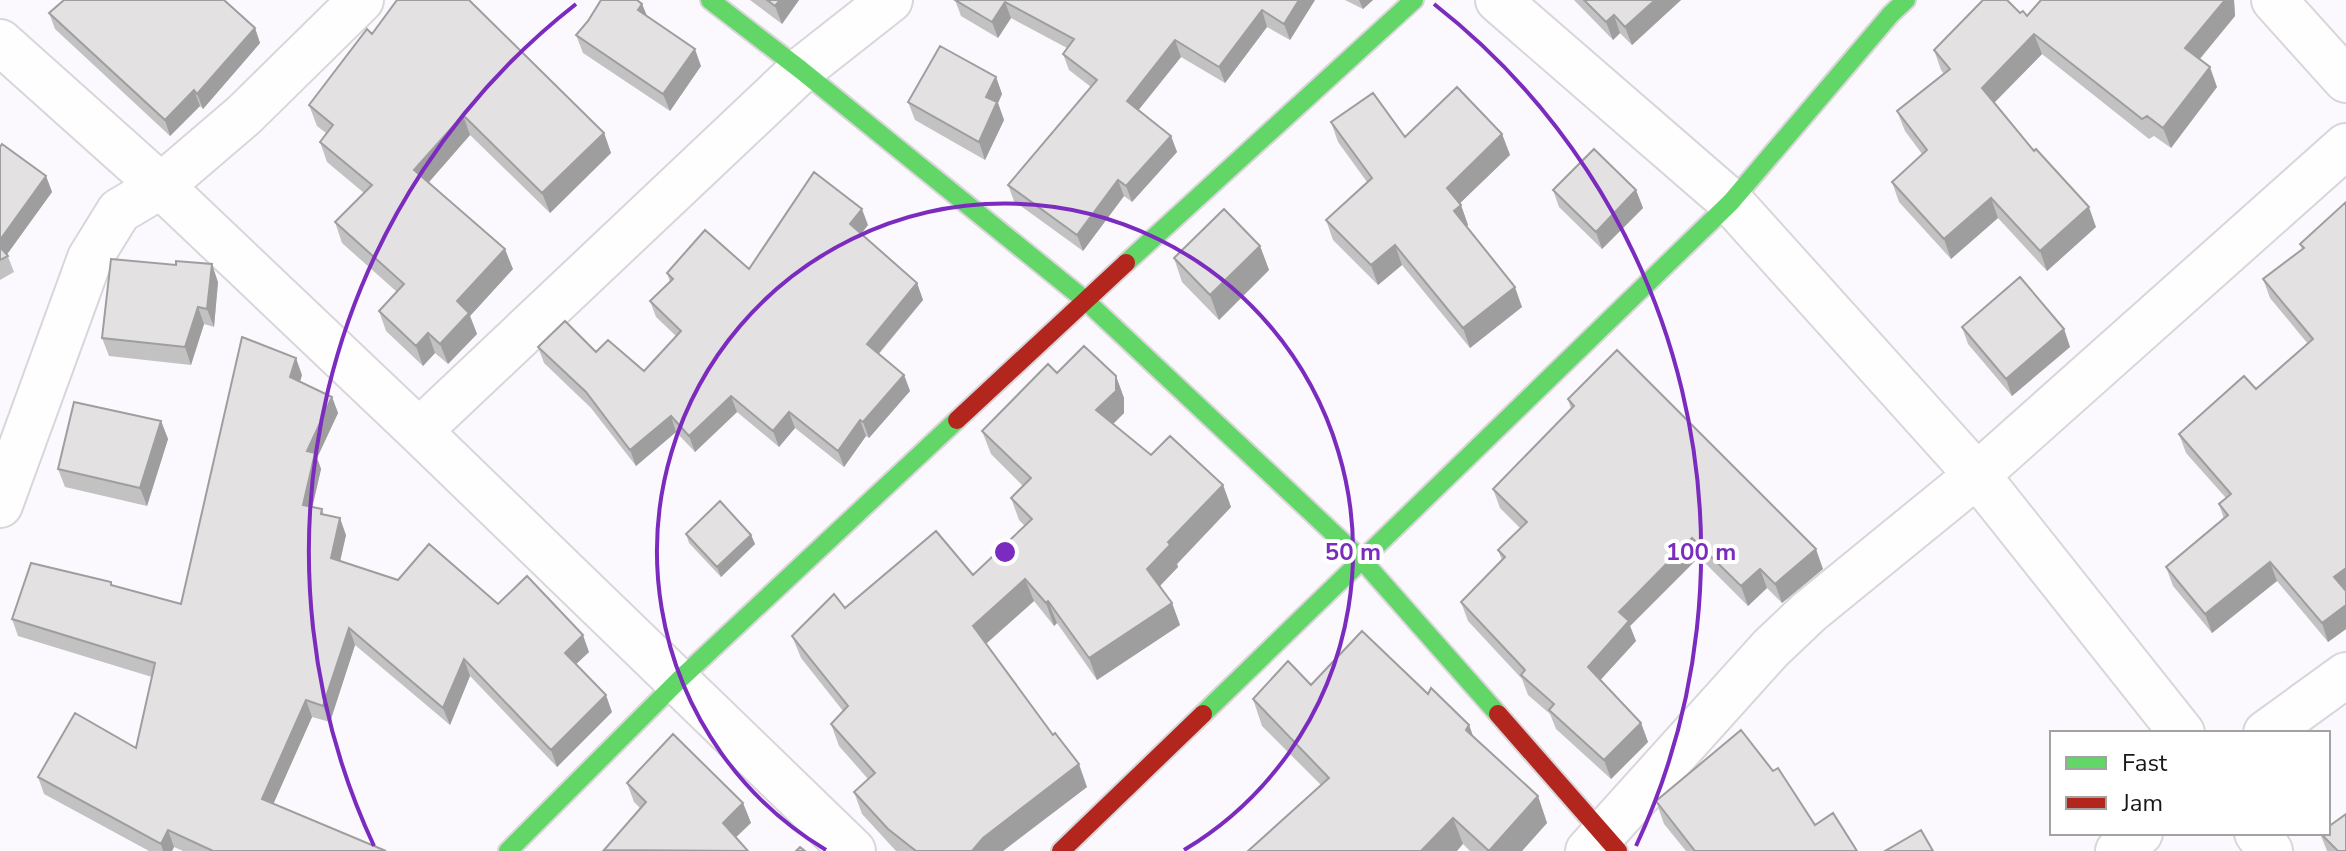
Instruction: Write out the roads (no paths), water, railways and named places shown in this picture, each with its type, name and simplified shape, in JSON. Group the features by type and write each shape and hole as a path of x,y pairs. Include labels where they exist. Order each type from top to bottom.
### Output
{"street":[{"path":"0,505 90,258 119,211 161,186 244,115 361,0"},
{"path":"710,0 1085,300 1362,560 1603,846 1771,648 1809,612 1977,475 2346,146"},
{"path":"419,431 801,70 890,0"},
{"path":"508,851 678,681 1085,300 1414,0"},
{"path":"1498,0 1731,202 1977,475 2180,731"},
{"path":"1061,851 1731,202 1906,0"},
{"path":"2274,0 2346,80"},
{"path":"0,42 161,186 853,851"},
{"path":"2269,731 2346,675"},
{"path":"2118,851 2138,835"}]}
